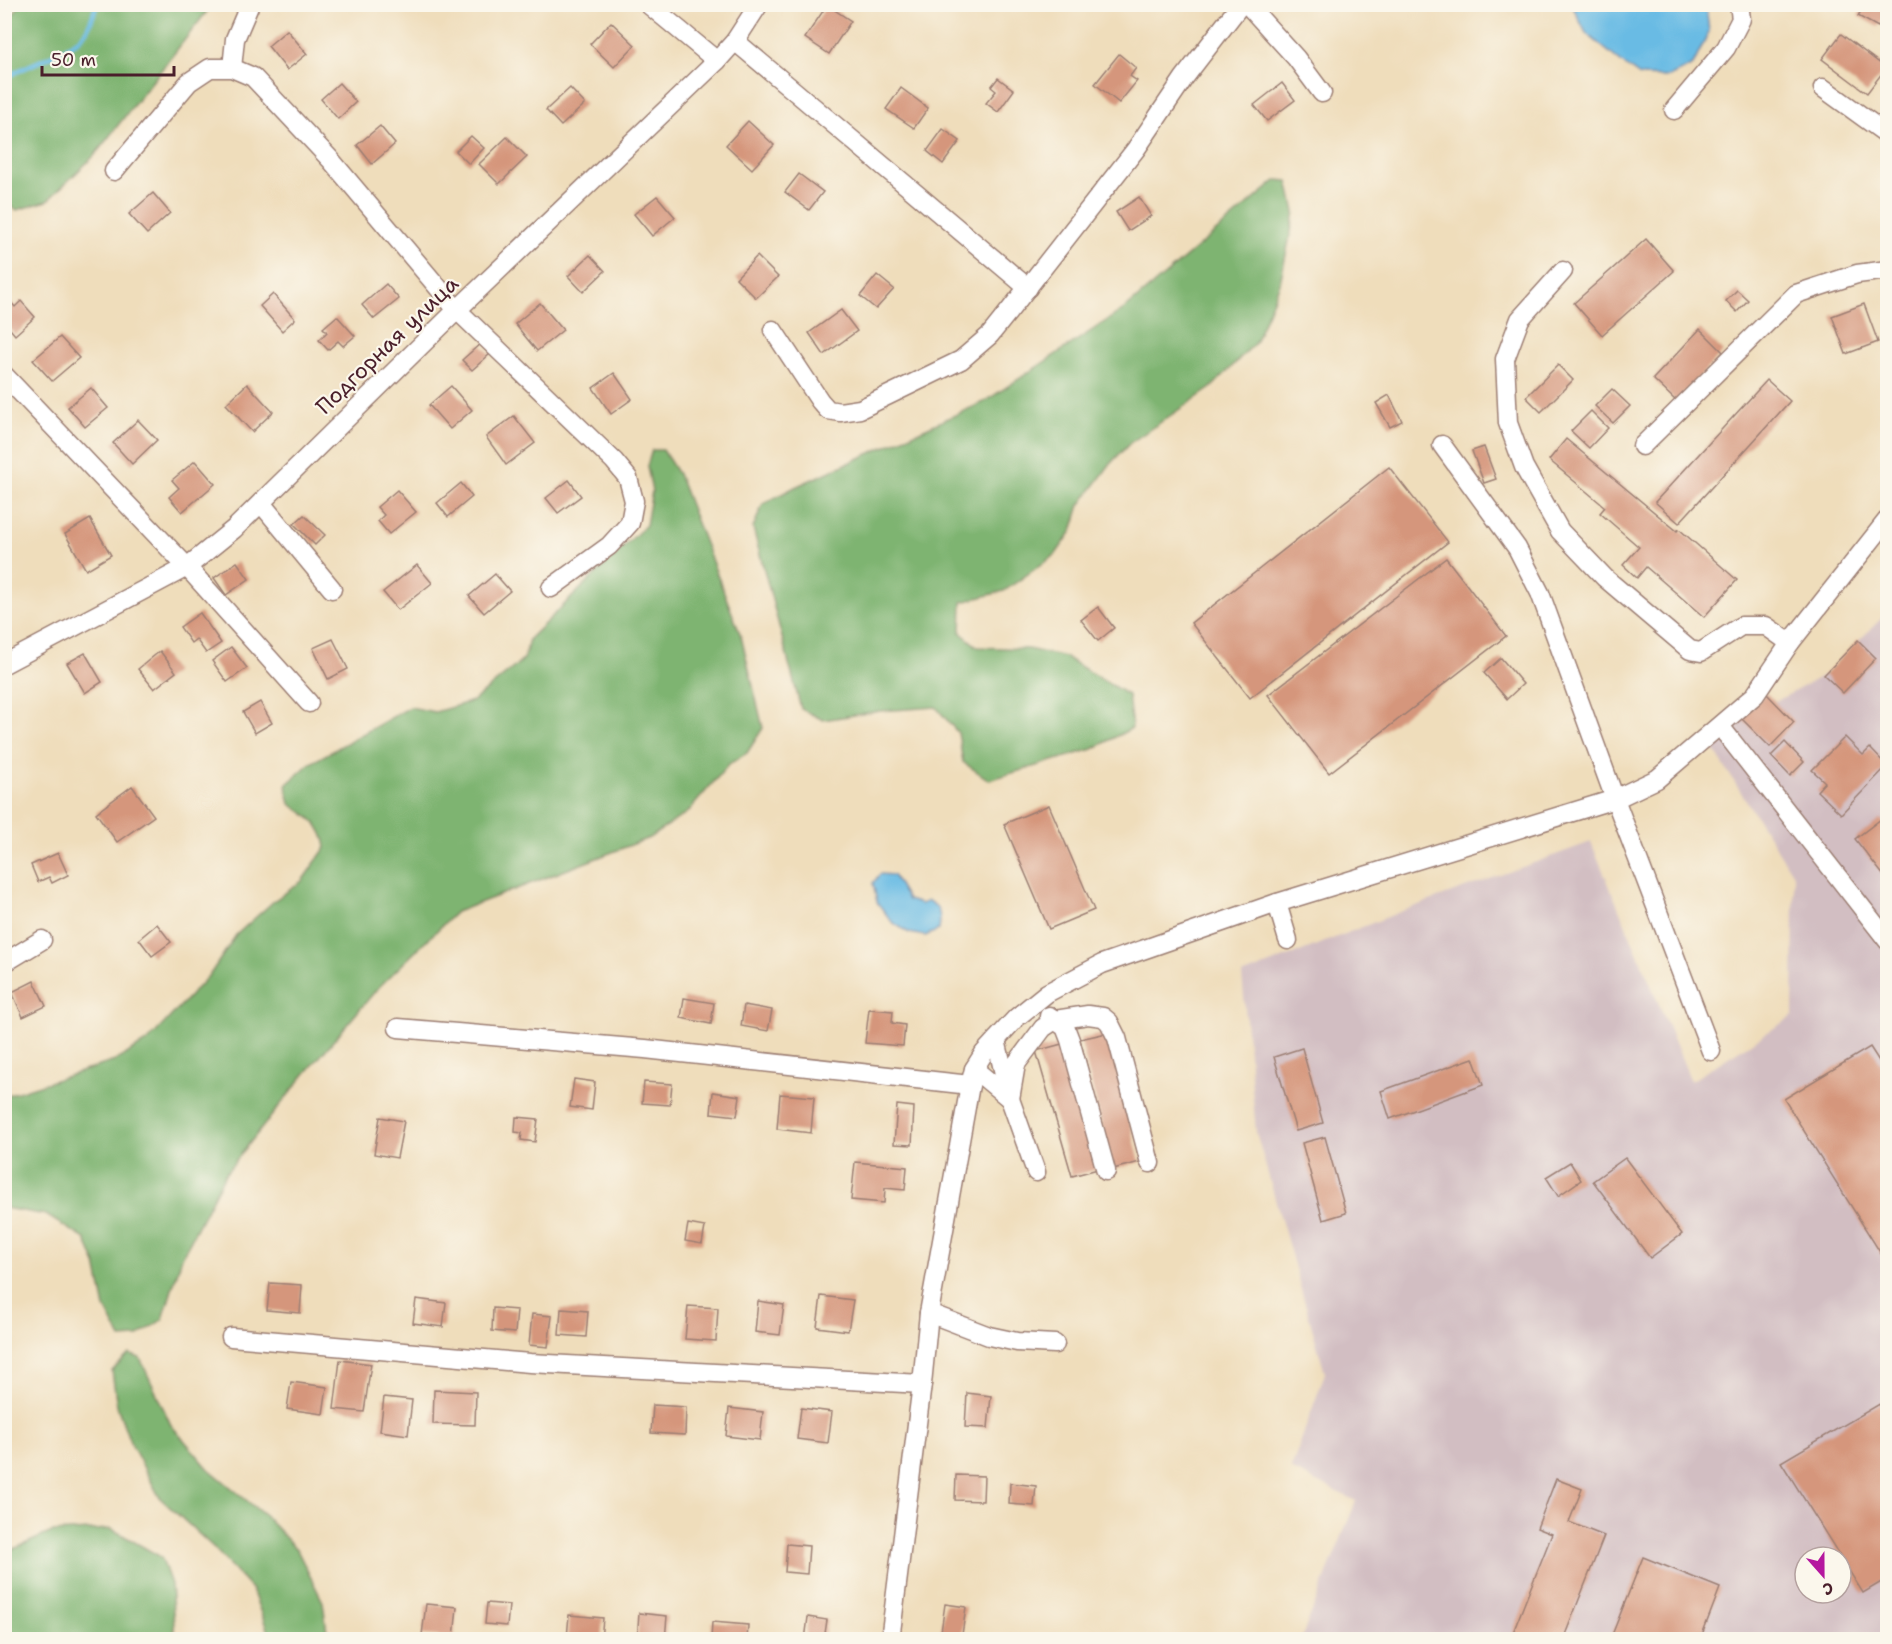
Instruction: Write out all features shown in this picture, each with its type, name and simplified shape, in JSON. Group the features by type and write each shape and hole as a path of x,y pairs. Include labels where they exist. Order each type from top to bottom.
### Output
{"street":[{"path":"232,68 235,39 250,4"},
{"path":"648,4 717,61"},
{"name":"Подгорная улица","path":"4,664 187,567 234,529 457,310 717,61 735,41 759,4"},
{"path":"773,330 819,401 828,410 840,412 860,409 961,360 990,335 1028,288 1136,149 1184,78 1241,4"},
{"path":"1247,4 1296,58 1322,93"},
{"path":"1674,110 1726,48 1741,19 1739,4"},
{"path":"735,41 1028,288"},
{"path":"114,171 189,82 210,68 232,68 253,77 330,159 457,310 614,461 628,478 634,501 630,523 609,546 551,588"},
{"path":"1823,88 1887,135"},
{"path":"1642,446 1796,294 1857,274 1887,270"},
{"path":"1563,271 1520,319 1505,359 1508,423 1524,466 1560,531 1605,578 1690,650 1701,652 1741,626 1766,626 1790,643"},
{"path":"4,375 187,567 309,703"},
{"path":"1442,446 1517,548 1540,593 1711,1051"},
{"path":"261,503 332,589"},
{"path":"890,1640 929,1313 972,1077 984,1053 1016,1018 1047,993 1102,964 1277,903 1615,799 1657,779 1755,695 1790,643 1887,519"},
{"path":"1720,726 1887,942"},
{"path":"1277,903 1288,940"},
{"path":"4,963 42,940"},
{"path":"1031,1006 1065,1027 1106,1171"},
{"path":"1010,1100 1016,1064 1042,1028 1055,1020 1088,1015 1103,1017 1109,1022 1118,1038 1150,1163"},
{"path":"398,1028 972,1077 1010,1100"},
{"path":"996,1040 1010,1100 1036,1172"},
{"path":"929,1313 999,1338 1017,1342 1055,1344"},
{"path":"231,1337 530,1363 922,1384"}],"shaded area":[{"path":"1887,613 1887,1639 1301,1639 1356,1501 1291,1469 1325,1373 1256,1132 1242,975 1405,910 1591,842 1691,1081 1793,1016 1794,876 1711,745 1766,693 1775,702 1824,675"}],"green space":[{"path":"21,4 212,5 94,156 47,201 17,210 5,205 4,26"},
{"path":"1277,180 1288,181 1295,212 1280,283 1255,343 1211,388 1130,443 1111,463 1080,505 1072,531 1056,554 1004,591 962,602 961,633 978,647 1028,649 1065,657 1128,695 1132,728 1093,749 989,780 963,762 958,733 936,707 880,711 823,720 801,709 753,528 763,504 795,487 984,402 1127,307"},
{"path":"652,450 663,450 678,474 741,636 763,728 747,753 729,764 688,812 649,838 456,912 377,989 225,1174 182,1257 163,1319 137,1337 121,1338 105,1308 96,1264 85,1239 46,1215 5,1208 5,1096 115,1061 148,1041 211,973 236,935 275,900 302,881 326,847 318,826 290,804 286,785 309,764 410,707 435,712 473,701 524,659 529,639 646,525 652,491 647,466"},
{"path":"129,1354 140,1358 171,1425 209,1469 264,1515 297,1550 323,1602 328,1639 271,1639 252,1590 214,1548 160,1498 130,1442 117,1406 112,1371"},
{"path":"112,1529 161,1557 171,1584 175,1639 5,1639 5,1559 11,1550 52,1532"}],"water":[{"path":"1572,5 1706,5 1709,32 1693,65 1669,77 1640,76 1586,33"},
{"path":"880,874 893,875 908,900 921,904 928,901 932,903 938,909 939,930 925,936 909,933 892,922 877,902 873,883"}],"building":[{"path":"1865,4 1888,4 1888,11 1878,27 1858,16"},
{"path":"827,5 851,21 829,54 805,38"},
{"path":"611,22 635,45 614,67 590,44"},
{"path":"287,30 307,54 287,70 268,46"},
{"path":"1841,34 1886,68 1867,93 1822,59"},
{"path":"1119,54 1136,68 1130,76 1137,81 1119,103 1095,84"},
{"path":"998,78 1014,90 998,112 986,103 996,91 991,87"},
{"path":"339,83 356,102 338,119 321,99"},
{"path":"1282,83 1295,100 1267,121 1254,105"},
{"path":"570,88 585,104 561,126 546,110"},
{"path":"901,88 928,108 914,128 886,109"},
{"path":"748,121 774,145 752,169 726,145"},
{"path":"380,126 395,144 372,164 357,145"},
{"path":"943,129 960,141 943,164 927,151"},
{"path":"471,136 484,148 469,164 456,151"},
{"path":"507,137 527,157 499,184 479,164"},
{"path":"799,174 823,192 809,210 785,192"},
{"path":"153,193 170,213 147,234 129,214"},
{"path":"657,196 675,217 652,236 634,214"},
{"path":"1139,197 1151,216 1128,231 1116,212"},
{"path":"1646,239 1674,271 1602,335 1574,303"},
{"path":"590,255 605,271 583,292 568,276"},
{"path":"757,256 778,277 756,298 736,278"},
{"path":"877,275 894,289 876,309 860,296"},
{"path":"386,284 399,299 374,319 362,305"},
{"path":"1737,290 1748,300 1737,312 1726,301"},
{"path":"273,294 295,319 282,331 260,306"},
{"path":"9,300 15,307 21,301 35,317 15,335 5,323 5,304"},
{"path":"540,303 563,330 537,351 515,324"},
{"path":"1864,304 1878,342 1846,354 1832,316"},
{"path":"841,310 857,331 824,355 809,333"},
{"path":"337,316 355,336 343,346 338,341 328,350 319,340 327,332 323,328"},
{"path":"1700,329 1723,352 1676,401 1653,379"},
{"path":"60,337 79,358 52,381 33,360"},
{"path":"480,344 490,354 472,370 462,360"},
{"path":"1558,365 1573,380 1541,412 1526,397"},
{"path":"614,373 632,399 611,414 593,388"},
{"path":"1767,380 1790,401 1679,523 1655,502"},
{"path":"247,384 273,412 252,432 226,404"},
{"path":"451,386 472,410 450,429 429,405"},
{"path":"91,388 108,408 85,427 68,407"},
{"path":"1612,389 1630,406 1613,423 1595,406"},
{"path":"1389,395 1402,421 1390,427 1376,403"},
{"path":"1591,411 1608,428 1589,448 1571,431"},
{"path":"514,416 535,443 506,465 486,437"},
{"path":"138,420 157,440 132,464 113,443"},
{"path":"1566,439 1677,531 1679,529 1737,580 1704,617 1646,567 1637,578 1623,565 1639,547 1600,513 1605,507 1549,460"},
{"path":"1484,447 1496,479 1484,483 1472,451"},
{"path":"195,461 215,484 182,512 169,497 179,488 172,480"},
{"path":"1389,467 1448,542 1250,698 1191,623"},
{"path":"569,480 581,496 558,513 546,498"},
{"path":"461,483 472,497 448,517 437,503"},
{"path":"397,490 416,512 389,534 378,521 384,515 377,507"},
{"path":"304,515 325,535 315,545 294,524"},
{"path":"90,519 111,555 86,570 65,534"},
{"path":"1446,558 1506,636 1329,773 1268,695"},
{"path":"237,562 249,579 226,595 214,578"},
{"path":"417,565 432,583 398,610 383,592"},
{"path":"495,574 510,591 484,613 469,596"},
{"path":"1098,607 1114,628 1098,641 1081,620"},
{"path":"200,613 221,643 206,653 196,639 191,643 180,627"},
{"path":"333,639 348,669 328,679 313,648"},
{"path":"1858,640 1876,658 1843,693 1824,675"},
{"path":"231,647 247,668 227,682 212,661"},
{"path":"160,651 176,672 154,689 138,669"},
{"path":"85,653 102,682 85,693 67,663"},
{"path":"1501,658 1523,684 1507,699 1484,673"},
{"path":"1766,693 1794,722 1770,747 1741,718"},
{"path":"260,702 272,723 255,733 243,712"},
{"path":"1845,737 1863,755 1870,748 1887,766 1841,814 1817,791 1825,782 1812,770"},
{"path":"1785,742 1804,762 1790,776 1771,756"},
{"path":"132,786 154,816 117,842 96,813"},
{"path":"1049,805 1094,910 1049,929 1004,824"},
{"path":"1881,819 1888,828 1888,881 1855,839"},
{"path":"58,853 68,875 52,883 49,877 38,882 31,865"},
{"path":"157,924 171,942 152,956 139,939"},
{"path":"34,981 46,1006 23,1017 12,992"},
{"path":"684,998 714,1003 711,1024 681,1018"},
{"path":"744,1005 772,1010 768,1031 741,1026"},
{"path":"869,1009 893,1011 892,1023 905,1025 903,1046 865,1043"},
{"path":"1107,1033 1140,1162 1113,1169 1080,1039"},
{"path":"1062,1044 1098,1169 1072,1176 1036,1051"},
{"path":"1870,1047 1888,1075 1888,1265 1784,1099"},
{"path":"1302,1048 1323,1123 1296,1131 1274,1057"},
{"path":"1473,1058 1483,1085 1390,1119 1381,1091"},
{"path":"574,1079 595,1082 592,1110 570,1107"},
{"path":"644,1082 672,1084 670,1105 642,1103"},
{"path":"713,1092 740,1096 737,1116 711,1113"},
{"path":"780,1094 814,1097 811,1133 777,1129"},
{"path":"897,1105 914,1107 912,1145 894,1144"},
{"path":"380,1117 404,1121 397,1158 374,1154"},
{"path":"516,1117 538,1119 535,1142 521,1140 522,1133 515,1132"},
{"path":"1325,1137 1346,1213 1323,1220 1302,1143"},
{"path":"1625,1158 1682,1234 1650,1258 1593,1181"},
{"path":"855,1162 907,1167 905,1190 885,1188 884,1203 851,1200"},
{"path":"1570,1162 1581,1180 1558,1196 1546,1177"},
{"path":"688,1224 705,1227 702,1244 685,1241"},
{"path":"270,1283 302,1285 300,1313 267,1310"},
{"path":"821,1296 853,1300 848,1331 817,1327"},
{"path":"416,1299 446,1303 443,1327 413,1323"},
{"path":"758,1301 784,1305 780,1335 755,1332"},
{"path":"688,1306 718,1308 716,1341 685,1339"},
{"path":"493,1308 517,1310 515,1333 492,1331"},
{"path":"561,1309 588,1311 586,1337 559,1335"},
{"path":"532,1314 552,1316 548,1347 529,1345"},
{"path":"340,1360 371,1364 364,1412 334,1409"},
{"path":"291,1382 327,1387 323,1414 287,1409"},
{"path":"434,1390 476,1392 475,1425 433,1424"},
{"path":"967,1393 991,1396 988,1428 965,1427"},
{"path":"384,1397 412,1400 408,1435 380,1431"},
{"path":"1888,1399 1888,1578 1863,1593 1853,1577 1853,1545 1833,1545 1781,1462"},
{"path":"653,1405 686,1407 685,1435 651,1433"},
{"path":"729,1408 763,1412 760,1440 726,1436"},
{"path":"801,1408 832,1412 828,1443 797,1439"},
{"path":"956,1475 984,1476 983,1501 955,1500"},
{"path":"1556,1479 1582,1489 1569,1522 1604,1536 1563,1640 1510,1640 1552,1534 1537,1528"},
{"path":"1010,1483 1036,1486 1034,1506 1009,1504"},
{"path":"787,1544 809,1546 807,1574 785,1572"},
{"path":"1643,1557 1720,1588 1700,1640 1610,1640"},
{"path":"487,1603 509,1605 507,1626 485,1624"},
{"path":"426,1604 457,1607 454,1638 422,1635"},
{"path":"945,1604 966,1607 962,1635 941,1632"},
{"path":"639,1613 667,1616 665,1640 637,1640"},
{"path":"569,1615 603,1618 601,1640 567,1638"},
{"path":"808,1617 827,1620 824,1640 805,1640"},
{"path":"712,1622 748,1625 747,1640 711,1640"}],"waterway":[{"path":"4,79 60,51 80,38 88,28 97,4"}]}
